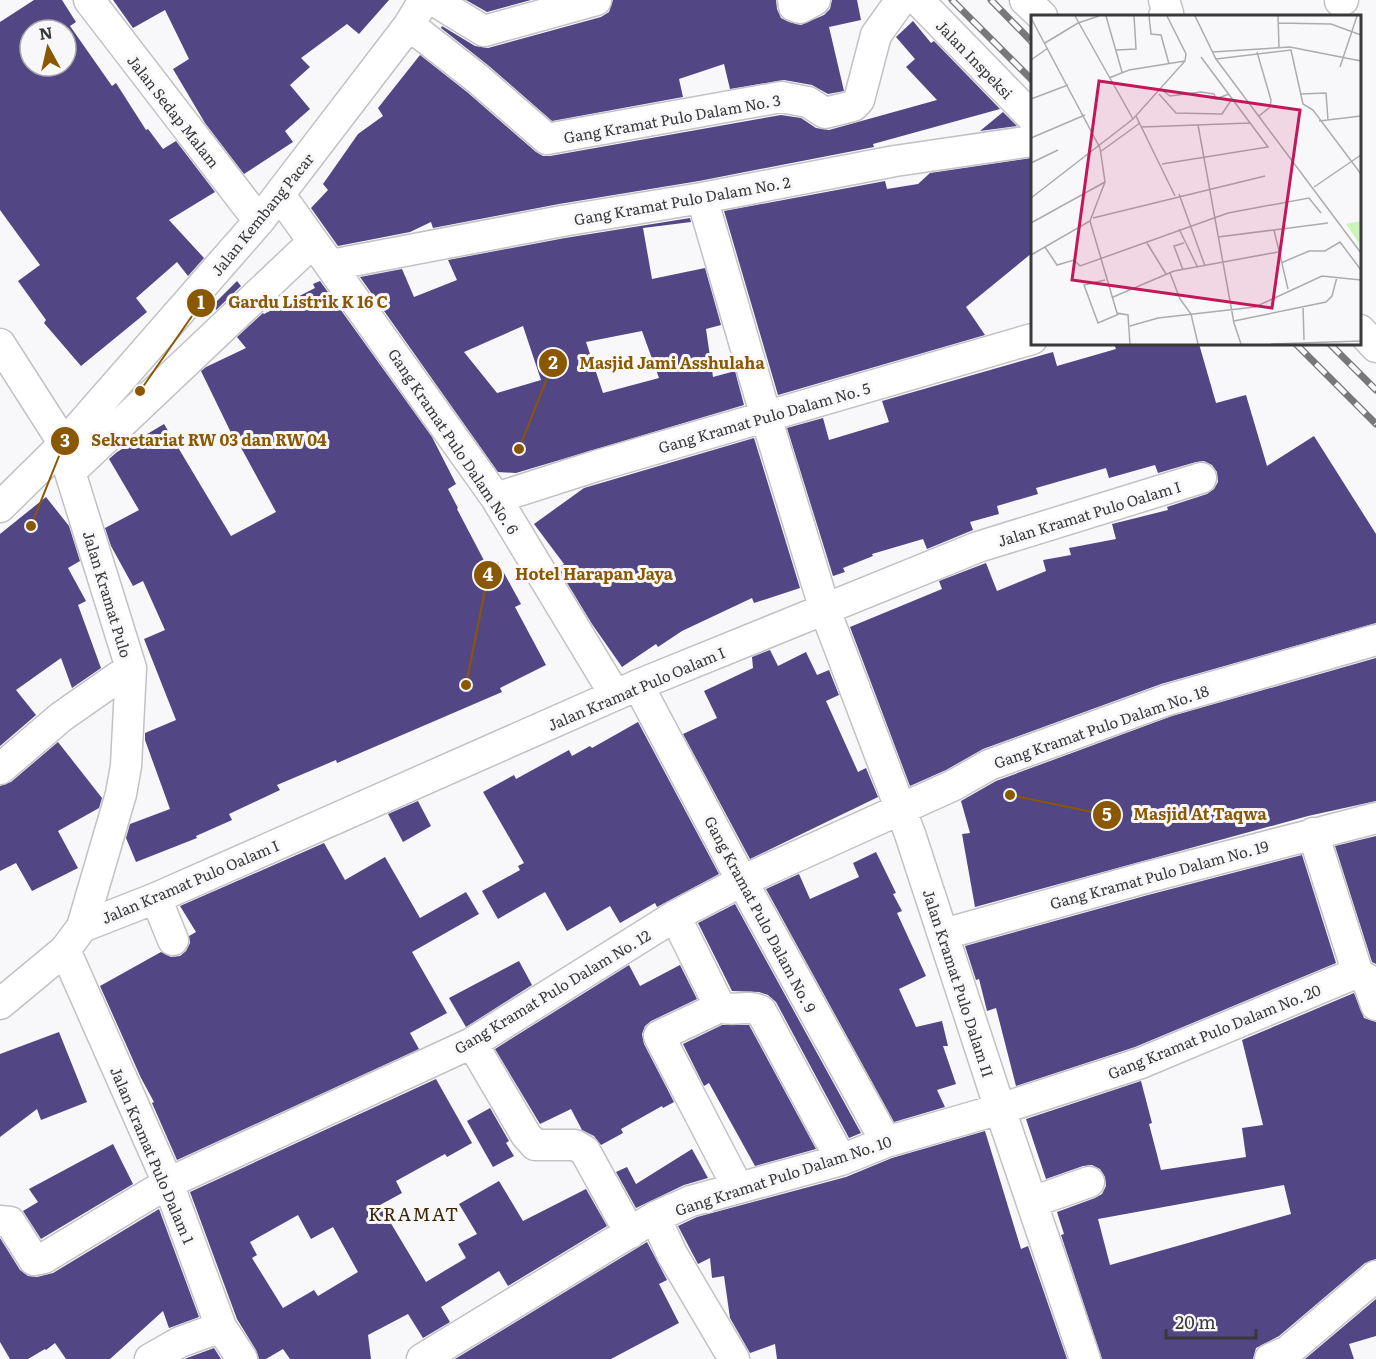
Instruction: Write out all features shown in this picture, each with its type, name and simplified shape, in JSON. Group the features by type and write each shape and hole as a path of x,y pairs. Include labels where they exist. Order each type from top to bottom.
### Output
{"street":[{"name":"Jalan Sedap Malam","path":"89,0 259,221"},
{"path":"438,4 481,30 490,30 596,0"},
{"path":"793,0 795,6 800,8 815,0"},
{"name":"Gang Kramat Pulo Dalam No. 3","path":"420,34 478,79 546,140 781,98 808,102 822,112 828,113 853,106 858,102 876,35 902,0"},
{"name":"Jalan Inspeksi","path":"918,0 1031,116"},
{"path":"1026,0 1041,15"},
{"path":"1164,0 1168,13 1165,15"},
{"name":"Jalan Kembang Pacar","path":"0,507 67,458 160,355 259,221 283,199 420,34 438,4"},
{"name":"Gang Kramat Pulo Dalam No. 2","path":"332,265 562,221 895,162 1031,141"},
{"name":"Jalan Kramat Pulo Dalam II","path":"702,198 825,610 900,808 944,934 1000,1109 1085,1359"},
{"name":"Gang Kramat Pulo Dalam No. 6","path":"283,199 496,498 627,690"},
{"path":"160,355 310,237"},
{"path":"1361,332 1376,347"},
{"name":"Gang Kramat Pulo Dalam No. 5","path":"496,498 596,465 1031,339"},
{"name":"Jalan Kramat Pulo","path":"0,344 67,458 131,668 126,766 121,794 74,938"},
{"name":"Jalan Kramat Pulo Oalam I","path":"74,938 156,898 627,690 978,547 1201,478"},
{"name":"Gang Kramat Pulo Dalam No. 18","path":"900,808 954,785 989,765 1167,700 1376,640"},
{"path":"0,769 61,717 131,668"},
{"name":"Gang Kramat Pulo Dalam No. 9","path":"627,690 742,881 886,1142"},
{"name":"Gang Kramat Pulo Dalam No. 12","path":"0,1221 10,1222 34,1260 44,1258 168,1183 472,1043 675,916 742,881 900,808"},
{"name":"Gang Kramat Pulo Dalam No. 19","path":"944,934 1313,833 1376,818"},
{"path":"1313,833 1358,974 1366,979 1376,1005"},
{"path":"156,898 173,939"},
{"path":"675,916 720,1007"},
{"path":"0,1004 74,938"},
{"name":"Jalan Kramat Pulo Dalam 1","path":"74,938 222,1327 242,1359"},
{"name":"Gang Kramat Pulo Dalam No. 20","path":"1000,1109 1141,1063 1358,974"},
{"path":"738,1188 659,1036 720,1007 727,1009 748,1007 760,1011 841,1160"},
{"path":"472,1043 526,1135 535,1145 575,1145 585,1150 630,1233"},
{"name":"Gang Kramat Pulo Dalam No. 10","path":"422,1359 656,1217 691,1201 841,1160 886,1142 1000,1109"},
{"path":"1032,1202 1089,1182"},
{"path":"656,1217 672,1254 734,1359"},
{"path":"1270,1359 1288,1351 1376,1276"},
{"path":"150,1359 180,1341 222,1327"}],"building":[{"path":"34,0 62,0 73,18 18,18 18,78 78,78 78,37 112,86 116,83 146,130 148,129 163,149 176,141 215,192 169,220 204,258 188,276 177,262 136,298 147,312 81,366 44,323 46,320 18,281 40,265 0,210 0,22"},
{"path":"113,0 389,0 359,34 347,24 301,58 310,67 290,85 310,109 285,131 293,142 244,174 205,123 173,69 189,59 165,10 133,28"},
{"path":"466,0 531,0 487,12"},
{"path":"613,0 776,0 781,18 801,25 824,15 830,9 832,0 857,0 861,20 829,27 844,91 828,94 812,85 784,80 730,89 724,64 679,79 683,97 552,121 441,28 442,26 475,46 488,48 601,17 609,12"},
{"path":"913,21 931,43 934,41 1000,109 873,144 874,147 699,181 433,228 431,222 410,232 338,246 311,208 328,190 323,184 358,134 383,116 378,108 420,55 536,152 543,156 550,156 781,115 801,118 816,128 829,130 937,100 906,67 915,59 896,37"},
{"path":"1003,112 1017,126 980,131"},
{"path":"1031,158 1031,254 966,307 985,335 778,395 724,211 885,181 887,189 918,184 930,173"},
{"path":"690,218 691,222 643,228 652,279 705,268 721,325 706,329 713,377 735,371 744,405 516,473 498,472 360,277 402,269 414,297 457,280 448,260","holes":["523,326 541,380 497,393 464,352","642,331 659,378 603,393 586,342"]},
{"path":"237,281 241,286 216,310 212,306"},
{"path":"320,281 432,437 456,484 448,489 457,509 488,568 498,562 521,604 515,607 546,665 500,688 502,692 337,763 336,760 277,785 280,790 229,814 232,820 196,836 197,838 136,862 126,838 130,824 170,809 145,740 145,733 176,720 144,639 165,630 143,581 133,586 111,546 105,528 139,510 109,459 164,424 231,536 276,512 238,442 236,443 201,371 246,348 237,337 263,313 315,288 313,284"},
{"path":"1114,345 1199,345 1216,403 1246,395 1267,466 1314,436 1376,534 1376,623 1161,684 983,749 946,770 910,786 850,627 942,589 939,581 986,563 997,591 1046,571 1043,560 1071,555 1069,548 1116,539 1112,524 1168,510 1167,507 1207,494 1218,482 1217,472 1212,465 1204,461 1158,473 1155,465 1109,478 1106,468 1036,488 1038,494 997,506 999,514 970,522 973,530 927,549 923,539 872,554 873,556 843,568 845,572 833,576 787,428 823,418 829,440 889,422 882,401 1053,352 1057,366 1116,349"},
{"path":"754,438 800,588 754,603 752,598 682,631 658,647 656,644 622,667 592,624 558,568 564,564 534,524 584,488"},
{"path":"46,497 69,526 80,561 68,568 86,601 78,605 101,668 72,688 61,658 16,690 36,715 0,746 0,534"},
{"path":"770,650 778,666 806,652 817,675 829,670 839,695 826,701 858,772 866,768 878,797 750,859 683,734 717,718 704,691 753,668 752,657"},
{"path":"1376,658 1376,801 1308,816 975,907 962,834 970,833 961,801 996,781 1172,716"},
{"path":"638,722 719,874 657,907 655,903 620,923 610,906 567,931 545,892 498,919 482,891 520,870 518,866 524,863 483,792 514,775 516,779 569,750 572,756 590,746 592,748"},
{"path":"58,742 102,798 99,808 58,831 78,868 32,891 16,863 0,871 0,786 11,782"},
{"path":"418,801 431,826 403,842 388,814"},
{"path":"1376,836 1376,964 1372,962 1335,846"},
{"path":"324,843 345,880 385,857 420,918 466,892 479,914 412,952 447,1013 410,1033 419,1049 177,1160 152,1103 154,1102 100,986 161,952 171,957 180,956 186,951 190,943 189,936 196,932 180,906"},
{"path":"876,852 896,893 893,894 902,911 897,913 926,976 899,989 916,1027 942,1021 948,1046 943,1046 956,1084 937,1090 945,1107 894,1122 766,889 799,874 810,899 859,877 853,863"},
{"path":"1302,855 1336,963 1135,1047 1016,1086 996,1008 987,1011 979,979 976,980 965,946"},
{"path":"735,904 861,1133 849,1138 776,1002 768,995 759,992 732,991 698,923"},
{"path":"519,961 532,985 466,1027 449,998"},
{"path":"629,965 640,986 680,965 697,999 651,1021 645,1026 642,1034 644,1044 674,1102 663,1108 662,1106 621,1129 623,1133 601,1145 594,1136 582,1130 571,1109 540,1124 495,1049"},
{"path":"1354,993 1364,1018 1376,1022 1376,1259 1365,1263 1279,1336 1256,1348 1253,1359 1102,1359 1061,1235 1064,1234 1057,1212 1102,1194 1106,1186 1105,1177 1100,1169 1092,1165 1046,1179 1026,1119 1141,1081 1161,1170 1246,1157 1242,1128 1263,1125 1242,1040","holes":["1284,1185 1291,1214 1110,1265 1098,1219"]},
{"path":"722,1025 749,1025 816,1149 755,1166 709,1083 704,1086 683,1044"},
{"path":"59,1032 87,1102 41,1120 37,1109 0,1137 0,1054"},
{"path":"436,1079 472,1143 447,1157 445,1154 396,1181 402,1193 380,1205 426,1282 466,1258 458,1244 477,1234 459,1204 499,1181 523,1221 586,1189 607,1226 508,1286 499,1271 441,1307 450,1322 423,1338 408,1314 368,1335 371,1359 290,1359 283,1349 266,1359 259,1359 237,1319 190,1192","holes":["298,1215 311,1239 333,1227 358,1272 318,1296 314,1290 283,1308 252,1258 257,1255 250,1242"]},
{"path":"490,1108 509,1141 506,1143 514,1156 493,1167 467,1121"},
{"path":"985,1131 1021,1249 1028,1246 1067,1359 777,1359 775,1344 750,1353 730,1318 724,1276 712,1278 710,1258 698,1264 678,1226 697,1217 846,1177 892,1158"},
{"path":"113,1144 133,1184 41,1239 23,1211 38,1202 29,1189"},
{"path":"692,1149 708,1178 684,1185 636,1208 616,1172 627,1167 636,1184"},
{"path":"159,1209 199,1317 169,1328 163,1311 110,1359 66,1359 55,1343 28,1359 10,1359 0,1342 0,1238 20,1270 28,1276 37,1277 53,1273"},
{"path":"647,1242 667,1280 659,1284 679,1323 611,1359 455,1359"},
{"path":"1376,1299 1376,1336 1349,1344 1354,1359 1305,1359"},
{"path":"214,1348 221,1359 185,1359 187,1358"}],"railway":[{"path":"952,0 1031,79"},
{"path":"991,0 1031,41"},
{"path":"1297,345 1376,424"},
{"path":"1331,345 1376,390"}],"place":[{"name":"Gardu Listrik K 16 C","path":"140,391"},
{"name":"Masjid Jami Asshulaha","path":"519,449"},
{"name":"Sekretariat RW 03 dan RW 04","path":"31,526"},
{"name":"Hotel Harapan Jaya","path":"466,685"},
{"name":"Masjid At Taqwa","path":"1010,795"}],"district":[{"name":"KRAMAT","path":"414,1213"}]}
